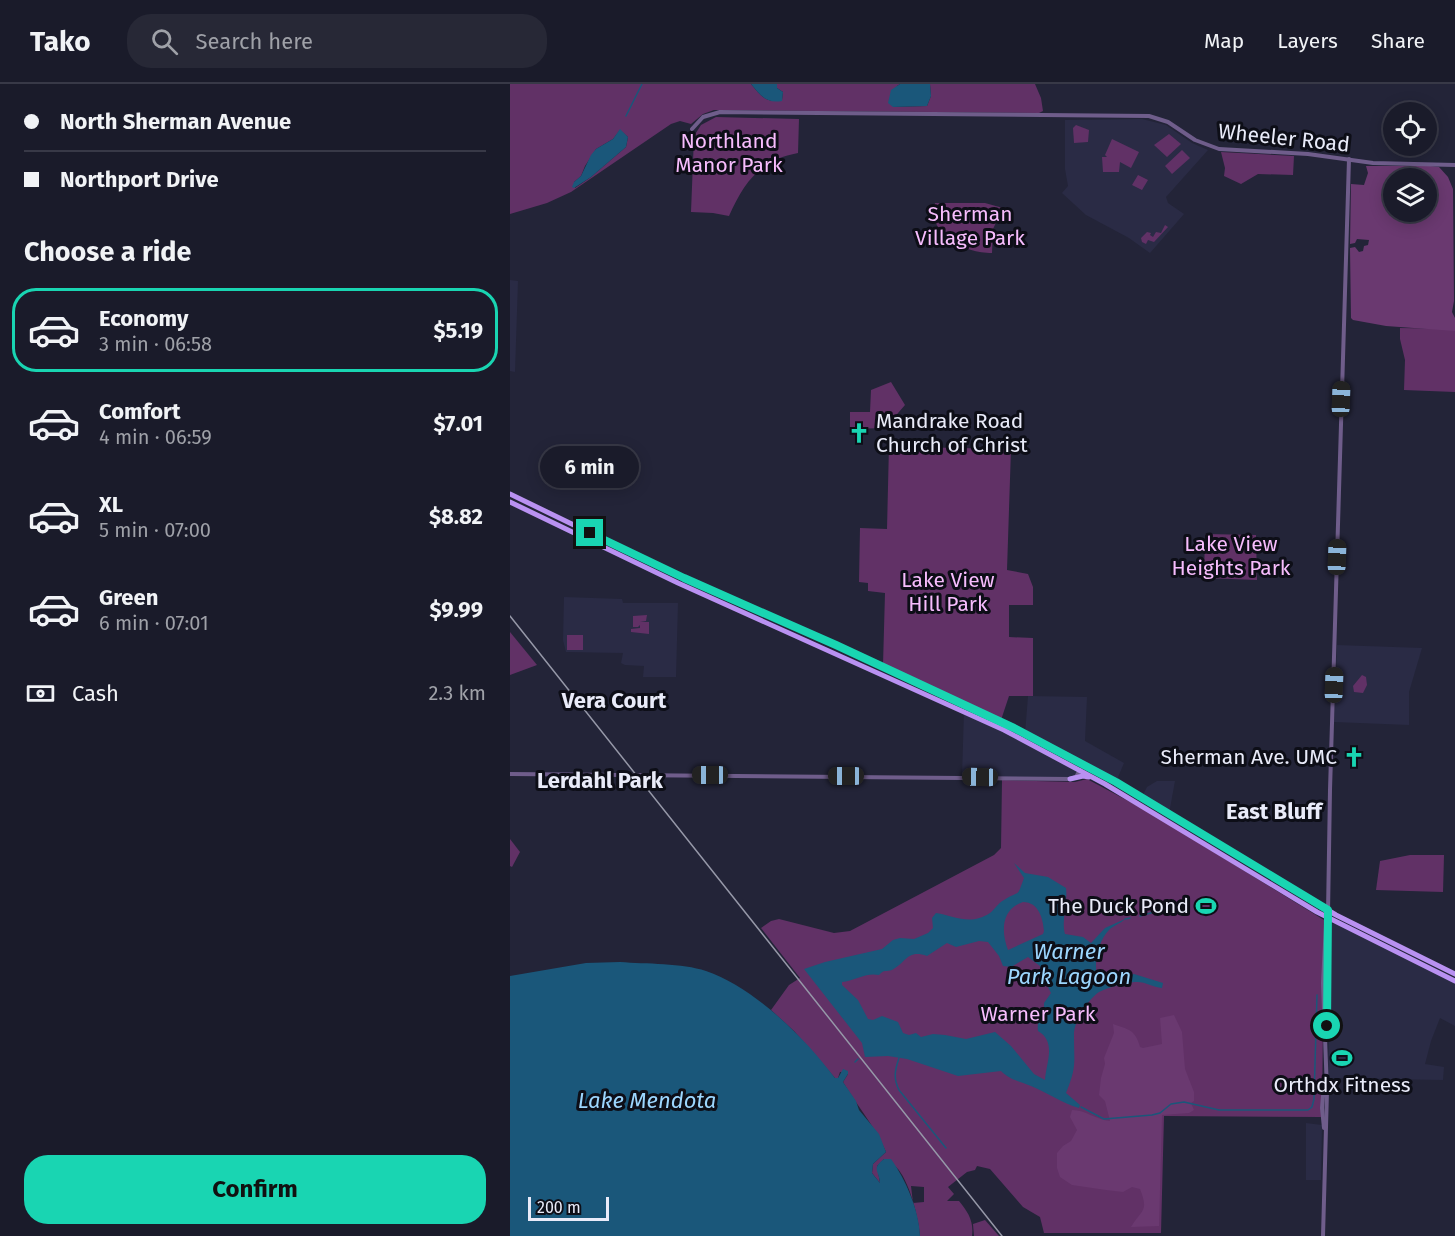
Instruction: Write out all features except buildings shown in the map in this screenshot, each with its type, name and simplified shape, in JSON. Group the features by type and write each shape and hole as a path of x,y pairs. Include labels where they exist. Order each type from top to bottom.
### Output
{"main road":[{"path":"510,494 684,578 887,668 1044,744 1081,766 1105,784 1328,917 1455,981"},
{"path":"510,502 678,583 1116,782 1328,910 1455,974"},
{"path":"1012,734 1016,733 1031,741 1044,744"},
{"path":"1070,779 1086,776 1105,784"},
{"path":"1115,790 1124,791 1140,801"},
{"path":"1399,953 1412,952"}],"street":[{"name":"Wheeler Road","path":"692,129 703,117 720,112 1149,116 1168,122 1195,140 1215,148 1308,154 1383,164 1455,165"},
{"path":"1323,1236 1326,1036 1323,965 1324,937 1328,917 1349,159"},
{"path":"510,774 1070,779 1076,777 1081,766"}],"shaded area":[{"path":"1142,119 1166,125 1192,143 1208,150 1166,197 1168,203 1184,214 1150,253 1129,238 1086,215 1062,193 1068,186 1065,169 1065,120"},
{"path":"1366,166 1439,167 1448,177 1453,189 1454,301 1452,312 1455,318 1455,331 1386,326 1351,318 1350,248 1355,247 1359,252 1363,251 1369,240 1357,239 1355,243 1350,244 1351,184 1364,185 1368,173"},
{"path":"510,280 518,281 515,372 510,371"},
{"path":"564,597 622,599 623,603 678,603 676,677 643,677 644,666 621,663 623,653 566,652 563,640"},
{"path":"1337,645 1422,648 1409,692 1409,725 1334,722"},
{"path":"1028,696 1087,697 1085,741 1124,763 1116,782 1025,734"},
{"path":"964,711 1080,770 1073,778 962,777"},
{"path":"1157,781 1175,781 1169,814 1142,797 1147,787"},
{"path":"1336,923 1455,983 1455,1026 1440,1018 1425,1064 1444,1067 1443,1080 1328,1078 1331,927"},
{"path":"1174,1015 1182,1032 1185,1069 1194,1092 1194,1101 1191,1103 1194,1110 1189,1113 1162,1115 1159,1226 1131,1227 1144,1206 1140,1189 1132,1187 1123,1192 1072,1185 1060,1177 1057,1168 1057,1153 1071,1141 1077,1130 1070,1117 1072,1110 1110,1121 1105,1101 1099,1095 1104,1058 1114,1033 1113,1024 1131,1031 1140,1047 1143,1048 1162,1044 1160,1018"},
{"path":"1306,1123 1322,1125 1321,1180 1306,1180"}],"green space":[{"path":"510,84 751,84 764,98 776,101 782,100 783,92 777,88 777,84 900,84 897,86 893,107 927,106 931,96 930,84 1035,84 1041,98 1043,111 1039,113 714,110 703,114 691,124 680,121 671,124 571,192 547,203 510,214","holes":["620,130 628,137 626,147 575,188 574,182 581,176 596,149 613,139"]},
{"name":"Northland Manor Park","path":"716,117 799,119 798,153 773,161 755,174 747,183 729,216 691,212 694,136 701,125"},
{"path":"1076,125 1089,130 1088,142 1074,143 1073,128"},
{"path":"1169,134 1181,144 1167,157 1154,145"},
{"path":"1112,139 1139,152 1131,168 1120,162 1119,172 1103,172 1102,157 1107,157 1105,155"},
{"path":"1182,150 1190,158 1172,174 1165,166"},
{"path":"1221,152 1294,156 1293,175 1258,174 1241,184 1224,176 1225,168"},
{"path":"1138,175 1148,180 1142,190 1132,185"},
{"name":"Sherman Village Park","path":"935,203 985,203 1003,208 993,229 992,253 960,246 942,233 934,215"},
{"path":"1165,225 1168,227 1154,242 1148,240 1146,244 1142,242 1141,238 1147,232 1153,237 1156,232 1161,233"},
{"path":"1400,328 1455,329 1455,392 1404,390 1405,360"},
{"path":"891,382 905,405 885,428 850,429 850,412 870,412 871,390"},
{"name":"Lake View Hill Park","path":"898,440 908,447 1011,449 1007,570 1028,574 1033,587 1033,605 1009,605 1009,637 1033,638 1033,696 1009,696 1001,720 883,665 885,593 868,591 868,583 859,582 860,528 887,529 889,445"},
{"name":"Lake View Heights Park","path":"1205,534 1256,535 1257,580 1204,578"},
{"path":"647,615 646,621 640,622 649,622 649,634 631,632 631,629 640,628 640,625 633,627 633,616"},
{"path":"510,632 537,665 510,675"},
{"path":"567,635 583,635 583,650 567,650"},
{"path":"1362,675 1366,677 1367,685 1363,693 1354,692 1353,686"},
{"name":"Warner Park","path":"1087,779 1147,811 1324,920 1322,1117 1164,1116 1161,1233 1044,1233 1040,1217 1023,1207 990,1169 977,1166 975,1170 967,1172 948,1187 954,1194 947,1201 959,1201 965,1209 970,1217 972,1236 920,1236 913,1203 924,1202 924,1187 911,1186 913,1200 901,1173 884,1159 877,1166 880,1183 872,1173 873,1164 886,1152 877,1133 843,1082 848,1074 840,1072 838,1078 835,1078 794,1031 771,1010 789,985 800,978 761,928 779,919 834,933 850,931 994,855 1001,848 1002,780 1075,782"},
{"name":"Lerdahl Park","path":"510,839 520,852 512,867 510,866"},
{"path":"1410,855 1444,855 1443,892 1376,890 1380,861"},
{"path":"985,1220 999,1236 974,1236 973,1224"}],"water":[{"path":"751,84 777,84 777,88 783,92 782,101 768,100"},
{"path":"900,84 930,84 931,96 927,106 893,107 888,103 891,90"},
{"path":"620,129 628,137 626,147 591,177 574,188 572,187 581,176 591,155 596,149 613,139"},
{"name":"Warner Park Lagoon","path":"1014,863 1025,873 1048,877 1066,888 1065,934 1083,937 1091,943 1105,928 1125,919 1109,930 1101,942 1096,972 1101,985 1134,974 1163,983 1162,988 1139,982 1117,985 1099,992 1086,1005 1074,1030 1073,1070 1066,1093 1080,1105 1079,1108 1011,1078 1001,1071 958,1076 907,1059 888,1056 865,1057 862,1043 804,969 882,949 893,940 900,938 914,939 928,933 933,928 932,918 936,913 969,920 983,917 1002,901 1018,893 1024,878","holes":["1023,902 1036,908 1044,931 1043,934 1008,950 1004,936 1005,922 1010,910","979,941 988,942 999,956 1003,966 1011,967 1028,957 1040,966 1043,984 1051,993 1044,1003 1038,1026 1038,1031 1044,1036 1049,1047 1045,1080 1034,1074 1011,1046 995,1032 966,1039 933,1034 921,1037 916,1033 909,1035 903,1033 898,1022 882,1016 873,1020 868,1019 858,1000 842,985 842,982 869,975 879,975 884,971 892,970 915,954 927,956 947,943 956,947"]},
{"name":"Lake Mendota","path":"620,962 686,966 724,979 743,989 778,1016 809,1047 835,1078 838,1078 843,1069 848,1071 843,1082 856,1101 859,1110 879,1134 886,1152 873,1164 872,1173 880,1183 878,1165 884,1159 891,1159 911,1196 920,1236 510,1236 510,976 586,963"}],"waterway":[{"path":"626,116 642,84"},
{"path":"1140,916 1154,912 1163,913"},
{"path":"1125,919 1130,918"},
{"path":"1081,1107 1104,1119 1152,1115 1160,1113 1171,1104 1184,1102 1219,1110 1308,1110 1312,1107 1314,1099 1317,995"},
{"path":"899,1058 895,1074 899,1090 946,1148"},
{"path":"855,1062 858,1059"}],"railway":[{"path":"510,616 1002,1236"}],"place":[{"name":"Mandrake Road Church of Christ","path":"859,433"},
{"name":"Sherman Ave. UMC","path":"1354,757"},
{"name":"The Duck Pond","path":"1206,906"},
{"name":"Orthdx Fitness","path":"1342,1058"}],"district":[{"name":"Vera Court","path":"614,700"},
{"name":"Lerdahl Park","path":"600,780"},
{"name":"East Bluff","path":"1274,811"}],"route":[{"path":"590,533 1014,728 1099,772 1328,910 1327,1026"}]}
